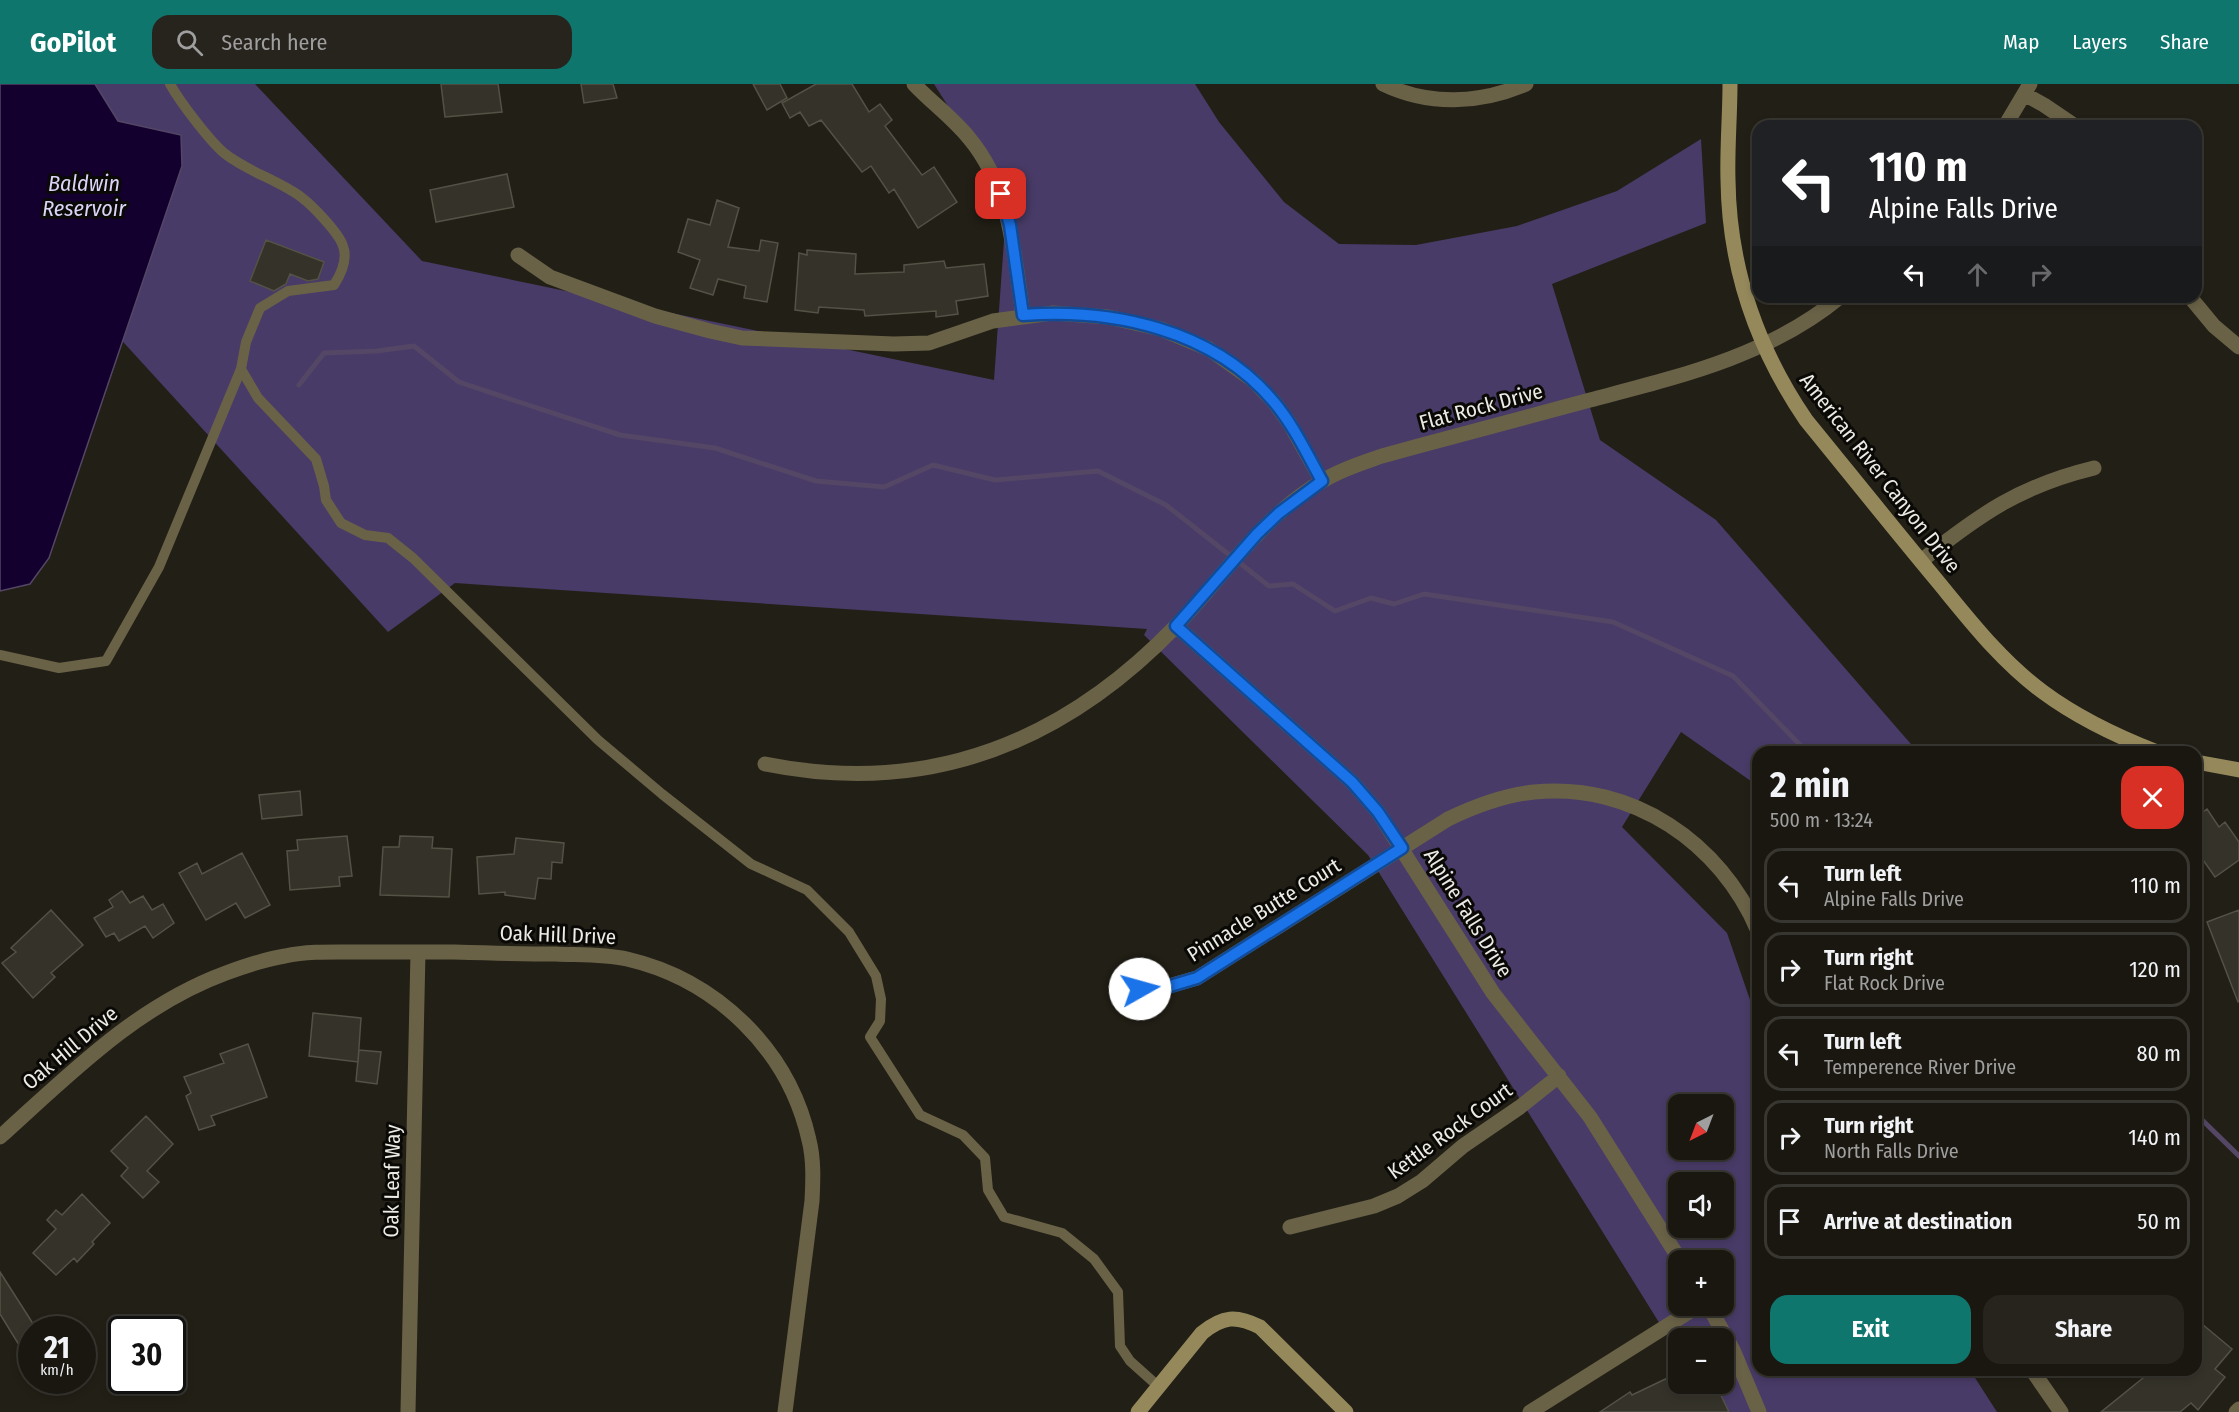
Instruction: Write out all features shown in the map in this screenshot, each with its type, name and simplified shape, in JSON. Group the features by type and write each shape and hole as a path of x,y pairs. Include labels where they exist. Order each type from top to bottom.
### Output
{"street":[{"path":"914,84 952,118 971,139 988,165 1001,194 1010,225 1023,315"},
{"path":"1383,84 1424,98 1458,100 1492,96 1526,84"},
{"name":"American River Canyon Drive","path":"1730,84 1728,179 1730,222 1744,292 1763,345 1790,396 1806,420 1989,644 2042,692 2078,715 2143,746"},
{"path":"2009,120 2027,89 2044,105 2066,120"},
{"path":"518,255 542,272 561,281 655,315 742,338 894,344 929,343 993,321 1023,315 1053,313 1108,317 1161,329 1209,349 1254,381 1274,402 1290,424 1322,481"},
{"name":"Flat Rock Drive","path":"765,764 822,772 864,774 914,770 997,749 1037,732 1108,688 1176,626 1243,549 1279,513 1322,481 1345,468 1684,375 1763,345 1796,329 1833,303"},
{"path":"2195,303 2214,326 2237,342"},
{"path":"1921,561 1965,526 1994,507 2040,484 2094,468"},
{"name":"Alpine Falls Drive","path":"1176,626 1352,782 1378,812 1493,993 1590,1117 1674,1250"},
{"path":"2202,763 2239,770"},
{"name":"Pinnacle Butte Court","path":"1140,989 1170,986 1197,978 1448,819 1504,797 1534,792 1557,791 1609,798 1659,817 1707,853 1729,879 1752,919"},
{"name":"Oak Hill Drive","path":"0,1137 120,1031 149,1011 182,992 254,963 287,955 330,952 418,952 586,955 625,958 653,966 682,978 712,995 737,1016 780,1066 803,1117 810,1143 813,1173 812,1202 785,1412"},
{"name":"Oak Leaf Way","path":"408,1412 418,952"},
{"name":"Kettle Rock Court","path":"1290,1227 1374,1206 1398,1196 1422,1181 1463,1146 1520,1107 1559,1076"},
{"path":"1530,1412 1683,1316"},
{"path":"1714,1316 1733,1350 1759,1412"},
{"path":"1138,1412 1202,1333 1214,1323 1236,1318 1247,1320 1260,1327 1346,1412"},
{"path":"2036,1376 2061,1412"}],"lane":[{"path":"0,654 59,668 106,661 159,567 241,369 246,342 260,308 288,291 334,285 343,272 344,246 327,222 300,197 252,172 223,152 178,98 170,84"},
{"path":"241,369 258,398 316,459 326,501 341,523 365,535 388,538 413,558 598,740 751,864 807,891 849,932 876,976 881,999 880,1021 870,1037 920,1116 963,1135 985,1158 988,1190 1004,1217 1062,1233 1094,1259 1118,1292 1120,1346 1154,1393"}],"shaded area":[{"path":"0,84 255,84 422,261 994,380 1007,199 934,84 1195,84 1219,122 1284,202 1339,244 1416,245 1517,226 1617,191 1701,139 1706,223 1552,284 1600,440 1716,520 1913,746 1752,746 1752,782 1681,732 1622,827 1727,933 1752,1006 1752,1376 1974,1376 1997,1412 1715,1412 1704,1394 1734,1394 1734,1328 1668,1328 1668,1337 1368,855 1144,635 1147,629 455,583 388,632 0,207"}],"water":[{"name":"Baldwin Reservoir","path":"0,84 95,84 118,121 181,135 182,166 49,558 30,584 0,591"}],"building":[{"path":"441,84 498,84 502,112 445,117"},
{"path":"581,84 613,84 617,98 584,103"},
{"path":"753,84 780,84 787,98 767,110"},
{"path":"816,84 852,84 869,112 880,104 892,120 885,126 922,175 934,167 957,202 918,228 894,189 889,193 871,166 862,172 821,120 809,126 800,112 790,118 782,103"},
{"path":"507,174 514,207 436,222 430,190"},
{"path":"717,200 739,208 728,247 759,251 761,240 778,243 767,302 744,298 746,286 718,279 713,295 690,288 700,260 678,252 688,219 710,225"},
{"path":"266,240 324,262 318,279 308,281 290,274 286,284 274,291 250,281"},
{"path":"807,250 856,254 855,274 904,272 904,265 944,261 946,268 984,264 988,296 956,301 958,314 936,317 936,311 865,316 864,310 819,307 818,313 795,310 799,253 807,255"},
{"path":"300,791 302,815 262,819 259,795"},
{"path":"2207,809 2219,827 2225,822 2239,842 2239,860 2215,877 2202,859 2202,813"},
{"path":"347,836 352,876 339,877 340,886 290,890 287,851 298,850 297,840"},
{"path":"400,836 433,837 432,848 452,849 449,897 380,895 383,847 399,847"},
{"path":"516,838 564,843 562,863 552,862 551,879 538,878 535,899 505,895 505,892 479,894 477,857 514,854"},
{"path":"242,853 270,905 245,918 236,903 206,920 179,873 197,863 202,874"},
{"path":"122,891 130,903 143,896 152,910 163,904 174,923 153,938 145,926 119,941 114,933 106,937 94,918 113,907 109,900"},
{"path":"51,910 83,945 51,973 55,977 33,998 2,963 16,952 11,948"},
{"path":"2239,910 2239,1001 2238,1002 2207,922"},
{"path":"313,1013 361,1018 358,1062 309,1056"},
{"path":"248,1044 267,1097 211,1116 215,1125 199,1130 186,1096 191,1093 184,1077 224,1063 220,1054"},
{"path":"359,1050 381,1052 377,1084 356,1081"},
{"path":"146,1116 173,1144 147,1171 159,1182 143,1198 121,1176 128,1168 111,1151"},
{"path":"82,1194 110,1223 77,1262 74,1258 56,1275 33,1253 56,1229 47,1220 56,1210 62,1215"},
{"path":"0,1272 28,1316 18,1316 18,1343 0,1314"},
{"path":"2202,1324 2232,1349 2215,1369 2225,1377 2198,1410 2191,1403 2180,1412 2101,1412 2146,1376 2202,1376"},
{"path":"1668,1378 1668,1394 1720,1394 1729,1412 1600,1412 1630,1392 1632,1395"}],"waterway":[{"path":"299,385 324,353 377,351 414,346 459,382 620,435 715,448 816,481 884,487 933,465 995,480 1098,471 1166,505 1269,586 1293,584 1335,611 1371,598 1394,604 1424,594 1613,622 1733,676 1801,746"},
{"path":"2202,1120 2239,1156"}],"route":[{"path":"1001,194 1010,225 1023,315 1053,313 1108,317 1161,329 1186,338 1209,349 1254,381 1274,402 1290,424 1322,481 1279,513 1257,534 1176,626 1352,782 1378,812 1402,848 1197,978 1170,986 1140,989"}]}
